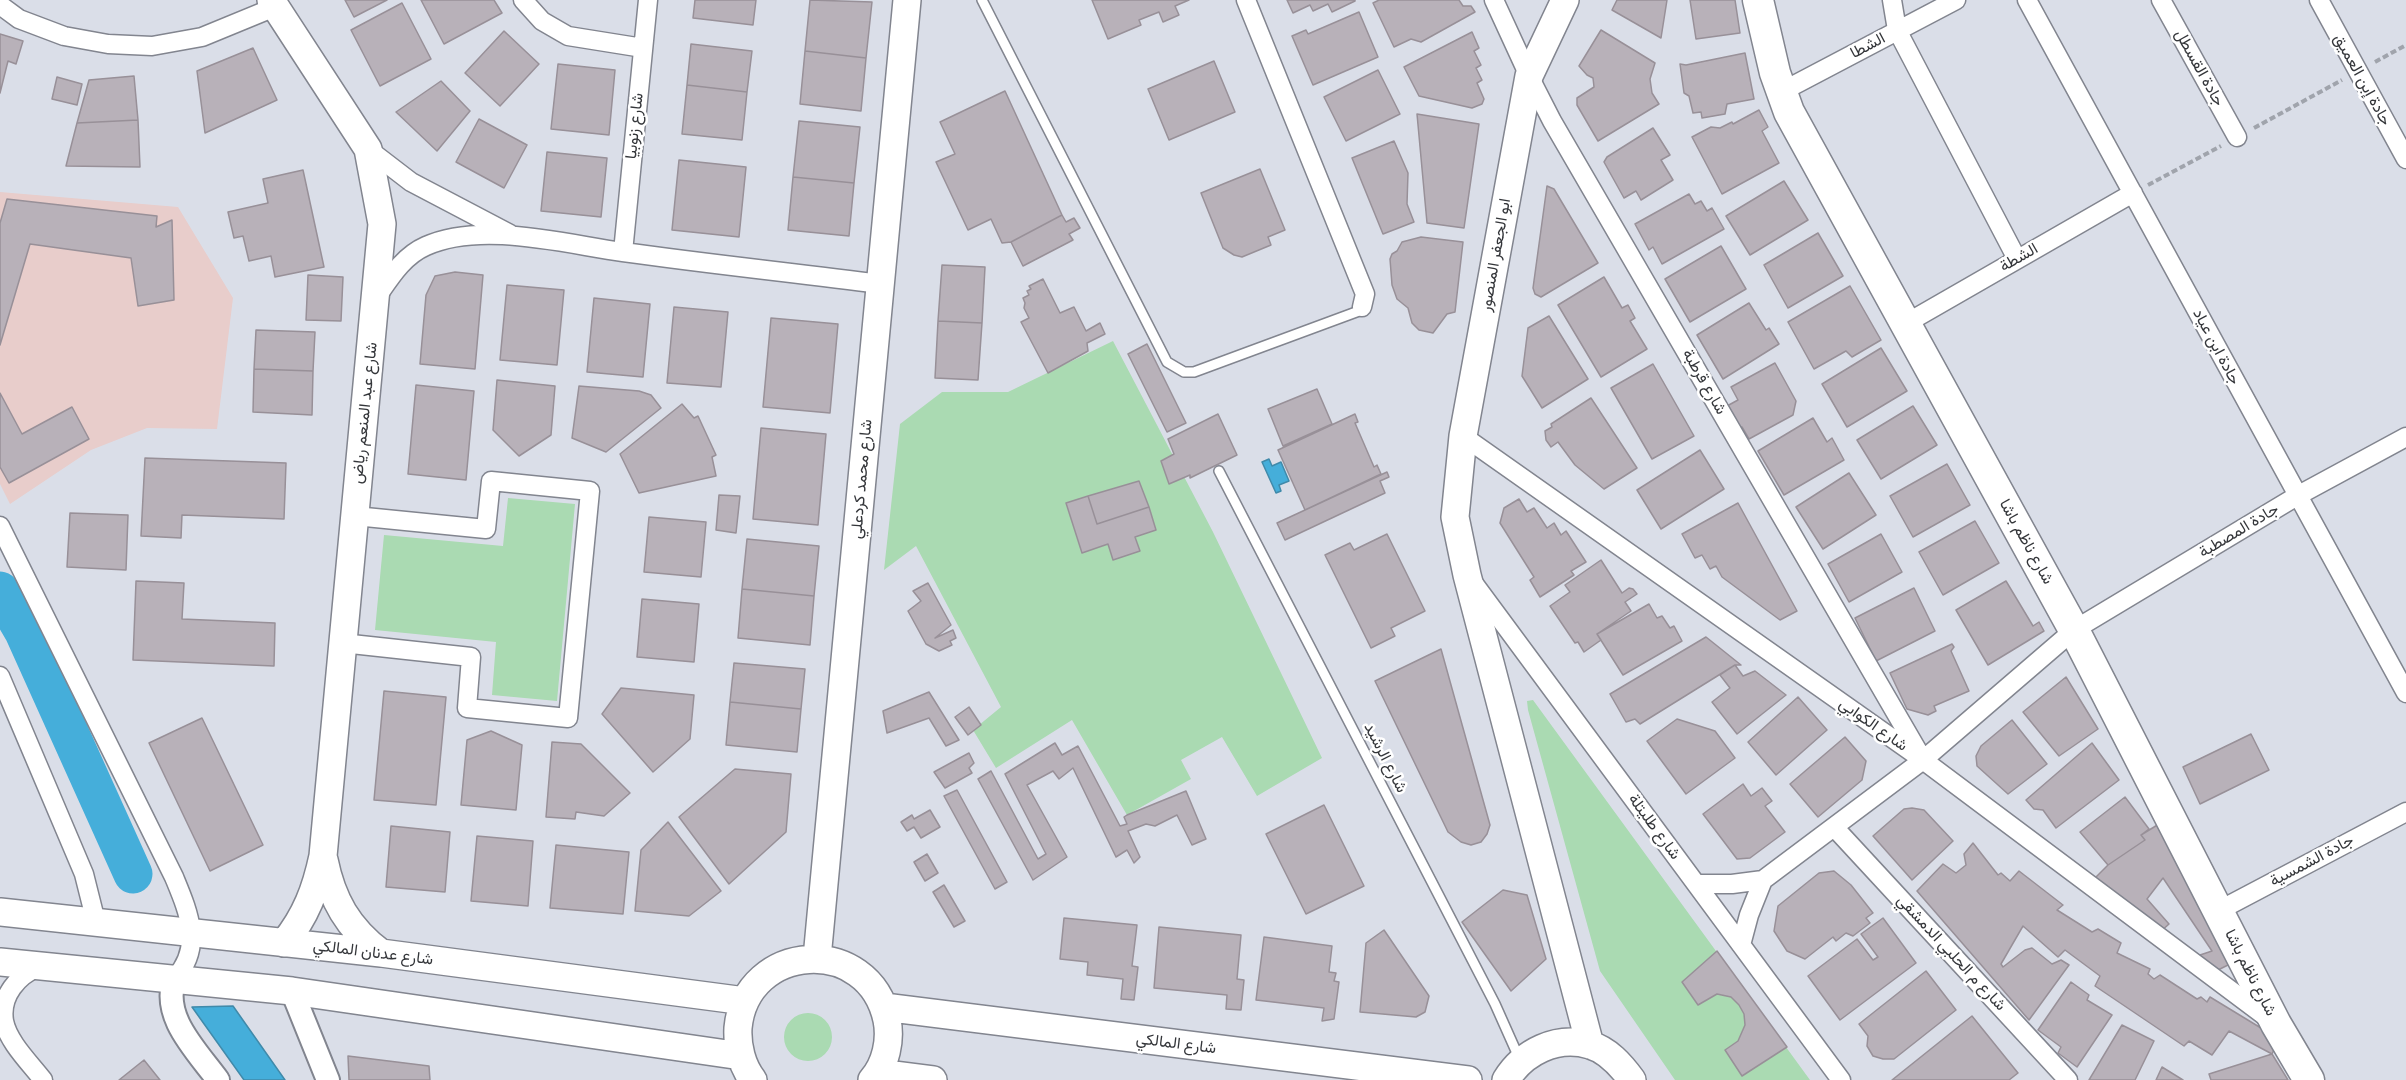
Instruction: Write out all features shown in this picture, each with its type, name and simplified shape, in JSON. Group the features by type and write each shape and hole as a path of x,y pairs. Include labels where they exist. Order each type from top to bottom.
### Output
{"main road":[{"name":"شارع محمد كردعلي","path":"818,958 907,0"},
{"name":"ابو الجعفر المنصور","path":"1566,0 1529,76 1463,436 1455,517 1467,575 1590,1045"},
{"name":"شارع ناظم باشا","path":"1758,0 1781,92 1799,131 2074,630 2276,1024 2308,1080"},
{"name":"شارع عبد المنعم رياض","path":"273,4 368,149 382,224 323,856 312,900 295,930 284,943"},
{"name":"شارع عبد المنعم رياض","path":"323,856 329,883 343,915 360,936 381,953"},
{"name":"شارع عدنان المالكي","path":"0,912 381,953 745,1001"},
{"path":"753,1080 741,1056 737,1038 739,1019 745,1001 758,983 775,969 795,960 818,958 839,963 858,973 873,988 884,1007 889,1029 887,1052 875,1077 933,1080"},
{"path":"0,962 292,991 741,1056"},
{"name":"شارع المالكي","path":"884,1007 1468,1080"},
{"path":"1513,1070 1536,1050 1554,1044 1572,1042 1590,1045 1604,1052 1620,1064 1632,1080"}],"street":[{"path":"523,0 542,21 568,36 643,48"},
{"name":"شارع زنوبيا","path":"623,252 648,0"},
{"path":"1246,0 1363,288 1365,302 1362,308"},
{"name":"شارع قرطبة","path":"1494,0 1552,121 1923,760"},
{"path":"1892,0 1897,30 2017,259"},
{"name":"الشطا","path":"1781,92 1956,0"},
{"name":"جادة ابن عياد","path":"2027,0 2406,693"},
{"name":"جادة القسطل","path":"2161,0 2238,137"},
{"name":"جادة إبن العميق","path":"2319,0 2406,159"},
{"path":"0,5 19,19 64,36 108,44 152,46 202,37 273,4"},
{"path":"368,149 411,182 512,235"},
{"name":"الشطة","path":"1905,324 2133,193"},
{"path":"376,298 400,264 425,246 462,236 512,235 623,252 880,284"},
{"name":"شارع الكوابي","path":"1463,436 1923,760 2276,1024"},
{"name":"جادة المصطبة","path":"1763,880 1923,760 2074,630 2297,496 2406,437"},
{"path":"342,644 471,657 467,708 568,718 590,491 491,481 486,529 355,516"},
{"path":"0,526 174,877 185,904 191,933 189,958 170,989 170,1001 179,1025 218,1080"},
{"name":"شارع طليتلة","path":"1467,575 1841,1080"},
{"path":"0,676 84,874 96,922"},
{"name":"جادة الشمسية","path":"2218,911 2406,812"},
{"name":"شارع م الحلبي الدمشقي","path":"1833,827 2068,1080"},
{"path":"1696,884 1732,884 1763,880 1749,915 1741,945"},
{"path":"41,966 17,979 9,990 4,1003 3,1021 10,1037 43,1080"},
{"path":"292,991 328,1080"}],"lane":[{"path":"982,0 1167,362 1184,372 1194,372 1362,308"},
{"name":"شارع الرشيد","path":"1219,471 1495,1004 1513,1070"}],"path":[{"path":"2133,193 2406,45"}],"shaded area":[{"path":"0,192 178,207 233,298 217,429 147,428 91,450 10,504 0,484"}],"green space":[{"path":"1113,341 1213,532 1322,758 1257,796 1222,737 1181,760 1191,779 1127,815 1072,720 996,768 973,730 1001,707 916,546 884,570 900,424 942,392 1008,392"},
{"path":"508,498 575,504 557,701 492,695 496,642 375,630 384,535 503,546"},
{"path":"1533,700 1810,1080 1675,1080 1600,971 1528,710 1527,701"},
{"path":"808,1013 825,1020 832,1037 825,1054 808,1061 791,1054 784,1037 791,1020"}],"water":[{"path":"1269,459 1272,466 1281,462 1289,481 1279,485 1281,491 1276,493 1262,462"},
{"path":"233,1006 285,1080 244,1080 192,1007"}],"building":[{"path":"345,0 387,0 354,17"},
{"path":"421,0 494,0 502,13 444,44"},
{"path":"695,0 756,0 753,25 693,18"},
{"path":"810,0 872,2 866,58 805,51"},
{"path":"1092,0 1189,0 1175,6 1179,15 1163,22 1159,12 1139,20 1141,25 1108,39"},
{"path":"1287,0 1355,1 1332,12 1328,4 1313,11 1310,5 1293,13"},
{"path":"1379,0 1459,0 1463,6 1471,6 1475,12 1421,42 1411,39 1394,47 1373,3"},
{"path":"1617,0 1667,0 1661,38 1612,10"},
{"path":"1690,0 1735,0 1740,33 1696,39"},
{"path":"402,3 431,59 380,86 351,30"},
{"path":"1359,12 1378,57 1313,85 1292,36 1306,30 1308,34"},
{"path":"1601,30 1655,63 1650,79 1652,93 1659,104 1598,141 1577,105 1577,98 1594,87 1593,78 1579,66"},
{"path":"504,31 539,64 500,106 465,73"},
{"path":"1472,32 1479,48 1474,51 1481,65 1476,68 1482,80 1477,83 1484,99 1482,104 1472,108 1419,96 1404,67"},
{"path":"0,34 23,41 16,64 8,61 0,93"},
{"path":"691,44 752,51 747,92 687,85"},
{"path":"253,48 277,100 205,133 197,71"},
{"path":"805,51 866,58 861,111 800,104"},
{"path":"1745,53 1754,99 1727,104 1725,114 1702,118 1701,112 1693,113 1689,96 1684,93 1680,64 1686,65"},
{"path":"1214,61 1235,112 1169,140 1148,89"},
{"path":"558,64 615,70 609,135 551,129"},
{"path":"1378,70 1400,114 1346,141 1324,97"},
{"path":"134,76 138,120 77,123 89,80"},
{"path":"57,77 82,84 77,105 52,99"},
{"path":"441,81 470,111 437,151 396,112"},
{"path":"687,85 747,92 742,140 682,134"},
{"path":"1005,91 1062,215 1011,242 1002,243 991,219 968,230 936,162 955,154 940,122"},
{"path":"1759,110 1768,127 1762,131 1779,163 1722,194 1692,137 1711,127 1720,128 1732,122 1733,124"},
{"path":"1417,114 1479,124 1464,228 1427,223"},
{"path":"479,119 527,145 504,188 456,162"},
{"path":"138,120 140,167 66,166 77,123"},
{"path":"799,121 860,127 854,183 793,177"},
{"path":"1653,128 1670,155 1661,160 1673,180 1641,200 1636,191 1624,198 1604,162 1607,157"},
{"path":"1394,141 1408,173 1407,204 1414,222 1383,234 1352,158"},
{"path":"547,152 607,158 601,217 541,211"},
{"path":"679,160 746,167 739,237 672,230"},
{"path":"1260,169 1285,230 1268,237 1271,245 1242,257 1234,255 1223,248 1201,193"},
{"path":"303,170 324,267 275,277 271,256 249,261 243,236 234,238 228,212 268,203 263,179"},
{"path":"793,177 854,183 849,236 788,230"},
{"path":"1784,181 1808,220 1750,255 1726,216"},
{"path":"1547,186 1554,189 1598,263 1541,297 1535,294 1533,288"},
{"path":"1689,194 1695,204 1701,201 1707,211 1712,208 1724,229 1662,264 1653,247 1649,250 1635,224"},
{"path":"7,199 157,216 156,227 172,220 174,300 138,306 131,258 30,244 0,345 0,223"},
{"path":"1062,215 1066,222 1074,218 1080,228 1069,234 1073,240 1023,266 1011,242"},
{"path":"1818,233 1843,276 1788,308 1764,265"},
{"path":"1421,237 1463,242 1455,312 1447,314 1433,333 1419,330 1412,323 1408,308 1397,299 1392,285 1390,259 1392,254 1397,251 1402,242"},
{"path":"1721,246 1746,289 1690,322 1665,279"},
{"path":"942,265 985,267 982,323 938,321"},
{"path":"455,272 483,275 475,369 420,364 426,295 435,276"},
{"path":"308,275 343,277 341,321 306,320"},
{"path":"1604,277 1622,308 1628,305 1635,318 1630,321 1647,349 1601,377 1558,305"},
{"path":"1043,279 1060,313 1074,307 1086,331 1100,323 1105,334 1087,343 1088,351 1048,373 1021,322 1029,318 1024,308 1023,298 1029,295 1027,291 1031,289 1029,286"},
{"path":"507,285 564,290 557,365 500,360"},
{"path":"1850,286 1881,340 1852,357 1846,351 1814,369 1788,322"},
{"path":"594,298 650,304 643,377 587,372"},
{"path":"1749,303 1766,330 1769,328 1779,344 1723,379 1697,335"},
{"path":"674,307 728,312 721,387 667,383"},
{"path":"1549,316 1588,379 1542,408 1522,376 1528,328"},
{"path":"771,318 838,324 830,413 763,407"},
{"path":"938,321 982,323 978,380 935,378"},
{"path":"256,330 315,332 313,371 254,369"},
{"path":"1147,344 1186,423 1167,432 1128,354"},
{"path":"1881,348 1907,391 1847,427 1822,384"},
{"path":"1775,363 1796,401 1793,415 1749,439 1742,427 1739,428 1727,406 1738,400 1731,387"},
{"path":"1653,364 1694,436 1652,459 1611,388"},
{"path":"254,369 313,371 312,415 253,412"},
{"path":"497,380 555,386 551,435 519,456 493,430"},
{"path":"416,385 474,391 466,480 408,474"},
{"path":"579,386 639,391 651,395 661,408 606,452 572,438"},
{"path":"1317,389 1332,424 1283,446 1268,409"},
{"path":"0,393 22,434 72,407 89,439 9,483 0,467"},
{"path":"1591,398 1637,468 1604,489 1575,465 1558,442 1551,447 1546,440 1545,431 1552,427 1551,424"},
{"path":"682,404 694,418 698,416 716,455 712,457 716,476 639,493 620,454"},
{"path":"1913,406 1937,445 1881,479 1857,440"},
{"path":"1218,414 1237,455 1190,478 1190,475 1169,484 1161,461 1174,454 1168,439"},
{"path":"1355,414 1358,422 1355,423 1374,467 1377,465 1381,474 1305,510 1278,450"},
{"path":"1813,418 1827,442 1832,438 1844,460 1784,495 1758,451"},
{"path":"761,428 826,434 818,525 753,519"},
{"path":"1700,450 1724,489 1661,529 1637,490"},
{"path":"145,458 286,463 284,519 182,515 181,538 141,536"},
{"path":"1947,464 1970,505 1913,537 1890,496"},
{"path":"1387,472 1389,477 1380,481 1385,493 1285,540 1277,523"},
{"path":"1849,473 1876,515 1823,549 1796,507"},
{"path":"1139,481 1149,507 1097,524 1088,496"},
{"path":"719,495 740,496 736,533 716,530"},
{"path":"1088,496 1097,524 1149,507 1156,530 1135,537 1140,551 1113,560 1108,544 1082,553 1066,503"},
{"path":"1519,499 1527,512 1534,508 1547,528 1554,523 1561,535 1566,531 1586,562 1571,571 1574,575 1540,597 1530,580 1534,577 1500,523 1504,508"},
{"path":"1738,503 1797,611 1780,620 1722,577 1716,566 1710,569 1702,555 1695,558 1682,534"},
{"path":"70,513 128,515 126,570 67,567"},
{"path":"649,517 706,522 701,577 644,572"},
{"path":"1975,521 1999,563 1943,595 1919,552"},
{"path":"1387,534 1425,611 1391,628 1395,636 1371,648 1325,555 1350,543 1354,550"},
{"path":"1881,534 1902,572 1849,602 1828,564"},
{"path":"747,539 819,546 814,596 742,589"},
{"path":"1601,560 1622,593 1629,588 1637,594 1625,602 1631,611 1597,634 1601,640 1584,652 1578,642 1575,643 1550,606 1570,592 1565,585"},
{"path":"136,581 184,583 182,619 275,623 274,666 133,660"},
{"path":"2006,581 2033,626 2039,622 2044,631 1988,665 1956,610"},
{"path":"928,583 951,625 935,638 953,630 956,638 950,641 952,645 939,651 926,644 908,611 921,601 913,591"},
{"path":"1914,588 1935,631 1876,661 1855,618"},
{"path":"742,589 814,596 810,645 738,638"},
{"path":"642,599 699,604 694,662 637,657"},
{"path":"1649,604 1657,618 1662,616 1670,628 1674,626 1682,641 1623,675 1597,634"},
{"path":"1706,637 1741,665 1735,665 1640,724 1635,719 1626,722 1610,694"},
{"path":"1952,644 1954,647 1951,651 1969,691 1934,706 1936,711 1928,715 1907,709 1890,673"},
{"path":"1441,649 1490,825 1481,842 1471,845 1461,842 1448,832 1375,681"},
{"path":"734,663 805,669 801,709 730,702"},
{"path":"1735,665 1743,676 1755,671 1786,695 1737,734 1712,702 1730,688 1720,675"},
{"path":"2066,677 2098,729 2059,756 2023,712"},
{"path":"621,688 694,695 690,739 653,772 602,714"},
{"path":"384,691 446,697 436,805 374,800"},
{"path":"929,692 959,740 946,746 929,718 887,733 883,711"},
{"path":"1798,697 1827,730 1776,775 1748,742"},
{"path":"730,702 801,709 797,752 726,745"},
{"path":"969,707 981,725 968,735 955,717"},
{"path":"202,718 263,845 210,871 149,743"},
{"path":"1677,719 1715,731 1735,758 1686,794 1647,741"},
{"path":"2012,720 2047,764 2008,794 1977,766 1976,756 1981,746"},
{"path":"491,731 522,745 516,810 461,805 467,740"},
{"path":"2251,734 2269,770 2200,804 2183,767"},
{"path":"1845,737 1866,761 1862,780 1818,817 1790,784"},
{"path":"552,742 581,744 630,793 604,816 576,812 575,819 546,817"},
{"path":"1055,743 1062,755 1078,746 1120,826 1127,824 1124,817 1127,815 1186,791 1206,839 1192,845 1177,815 1155,826 1146,824 1128,831 1140,857 1134,863 1127,850 1116,857 1073,768 1059,779 1053,771 1027,785 1067,857 1033,880 978,779 991,771 1038,859 1046,854 1005,774"},
{"path":"2092,743 2119,780 2056,828 2043,810 2034,809 2026,800"},
{"path":"969,753 974,763 969,768 972,773 945,788 934,772"},
{"path":"735,769 791,774 786,832 729,884 679,817"},
{"path":"1743,784 1751,796 1762,788 1772,801 1765,806 1785,832 1750,858 1737,859 1703,814"},
{"path":"957,790 1007,882 995,889 944,796"},
{"path":"2125,797 2149,829 2141,835 2145,840 2108,865 2080,832"},
{"path":"1324,805 1364,886 1306,914 1266,834"},
{"path":"1904,809 1924,810 1953,841 1912,880 1873,836"},
{"path":"930,810 940,827 921,838 914,827 907,831 901,822 912,815 914,819"},
{"path":"668,822 721,891 689,916 635,911 641,850"},
{"path":"2159,824 2234,962 2216,971 2201,963 2200,955 2212,951 2163,878 2147,899 2169,924 2159,933 2092,881 2108,865 2145,840 2141,835"},
{"path":"391,826 450,832 445,892 386,887"},
{"path":"477,836 533,841 528,906 471,901"},
{"path":"1973,843 1998,875 2001,873 2010,881 2019,871 2063,905 2057,910 2092,932 2098,929 2121,943 2117,953 2150,969 2148,974 2154,979 2160,975 2197,999 2201,997 2207,1002 2210,997 2279,1039 2272,1054 2229,1031 2212,1055 2189,1041 2184,1046 2095,986 2100,976 2065,950 2058,957 2023,926 2001,964 2003,967 2025,950 2032,948 2052,964 2061,960 2069,965 2029,1020 1917,891 1943,864 1956,873 1966,865 1964,854"},
{"path":"556,845 629,852 623,914 550,908"},
{"path":"927,854 938,873 925,881 914,862"},
{"path":"1834,871 1851,885 1873,913 1866,918 1870,923 1853,936 1846,933 1836,941 1833,937 1805,959 1787,951 1774,931 1778,906 1819,873"},
{"path":"944,885 965,921 954,927 933,892"},
{"path":"1503,890 1527,895 1546,959 1511,991 1462,922"},
{"path":"1064,918 1137,925 1132,966 1138,967 1134,1000 1121,999 1123,979 1087,975 1088,962 1060,959"},
{"path":"1883,918 1916,963 1840,1020 1808,976 1857,939 1873,960 1878,957 1861,934"},
{"path":"1159,927 1241,935 1237,979 1244,980 1241,1010 1226,1009 1227,995 1154,988"},
{"path":"1384,930 1429,996 1425,1012 1416,1017 1360,1012 1366,943"},
{"path":"1264,937 1332,946 1329,972 1336,973 1334,981 1339,982 1334,1019 1322,1021 1324,1008 1256,1000"},
{"path":"1717,951 1787,1047 1742,1076 1725,1050 1738,1041 1745,1025 1744,1014 1739,1005 1731,997 1717,994 1698,1005 1682,982"},
{"path":"1926,971 1956,1010 1894,1059 1873,1056 1867,1046 1868,1036 1859,1024"},
{"path":"2071,982 2089,995 2087,1000 2112,1015 2077,1067 2058,1053 2061,1047 2038,1030"},
{"path":"1972,1016 2018,1073 2009,1080 1892,1080"},
{"path":"2122,1025 2154,1041 2135,1080 2089,1080"},
{"path":"2272,1054 2288,1080 2211,1080 2209,1074"},
{"path":"348,1056 429,1066 430,1080 349,1080"},
{"path":"144,1060 160,1080 119,1080"},
{"path":"2162,1067 2183,1080 2156,1080"}],"waterway":[{"path":"0,591 24,632 133,874"}]}
